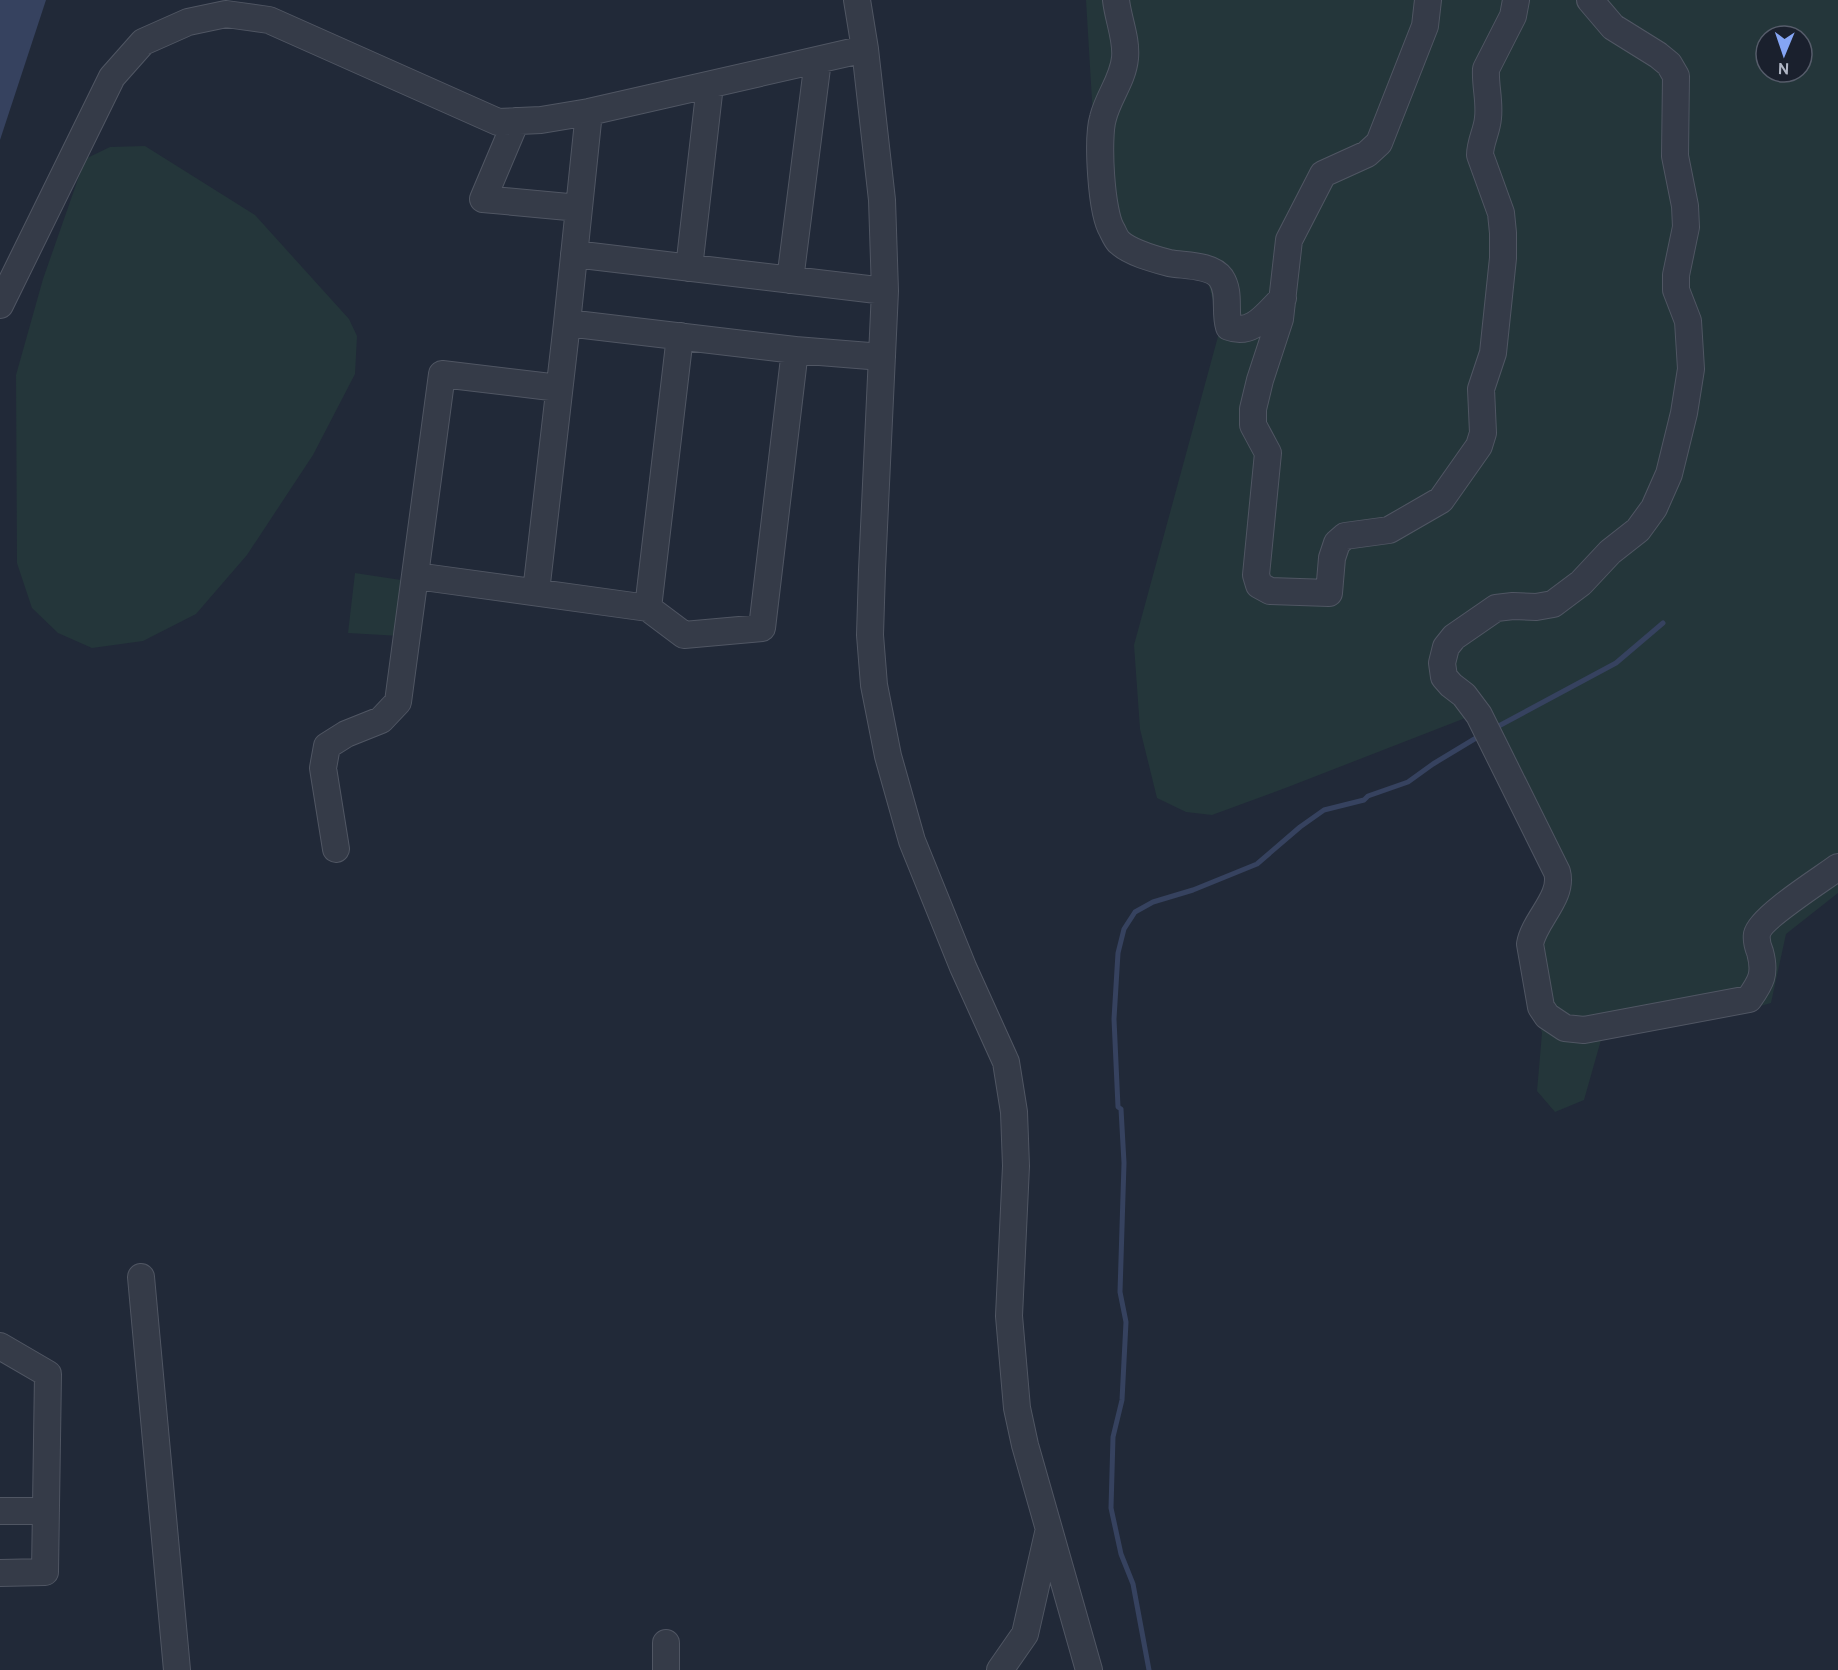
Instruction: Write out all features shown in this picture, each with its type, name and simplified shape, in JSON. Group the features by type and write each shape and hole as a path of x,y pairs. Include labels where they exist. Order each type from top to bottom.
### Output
{"street":[{"path":"857,0 865,49 882,200 885,291 871,592 870,635 874,685 888,756 912,841 963,967 1006,1062 1014,1112 1016,1166 1010,1298 1012,1358 1019,1417 1089,1670"},
{"path":"1116,0 1125,57 1123,70 1102,118 1100,152 1105,210 1110,228 1119,242 1134,251 1168,263 1210,271 1221,278 1228,298 1229,327 1237,330 1248,329 1259,322 1283,298"},
{"path":"1428,0 1425,26 1379,143 1367,154 1323,174 1289,240 1280,319 1253,409 1253,425 1268,453 1256,575 1259,585 1270,591 1329,593 1332,558 1337,543 1345,536 1389,530 1441,500 1479,446 1483,434 1481,389 1493,353 1503,258 1501,213 1480,155 1488,119 1486,69 1513,16 1516,0"},
{"path":"1590,0 1613,27 1658,55 1669,64 1676,76 1675,156 1685,206 1686,227 1676,275 1676,290 1688,321 1691,369 1684,413 1669,474 1654,508 1638,530 1610,552 1581,583 1552,604 1536,607 1496,608 1454,637 1446,646 1442,663 1444,677 1451,686 1464,695 1479,715 1560,881 1532,934 1530,944 1541,1007 1548,1016 1566,1028 1584,1030 1749,999 1763,974 1757,933 1767,919 1838,867"},
{"path":"0,305 112,77 143,42 188,22 226,14 269,20 498,122 541,120 589,112 865,49"},
{"path":"790,280 818,60"},
{"path":"688,268 710,85"},
{"path":"536,592 589,112"},
{"path":"516,121 483,199 579,208"},
{"path":"574,254 885,291"},
{"path":"567,323 795,350 882,357"},
{"path":"648,608 680,336"},
{"path":"416,576 648,608 684,634 762,628 795,350"},
{"path":"336,849 323,768 327,746 346,734 381,720 398,702 442,374 559,388"},
{"path":"141,1277 177,1670"},
{"path":"0,1346 48,1374 45,1572 0,1573"},
{"path":"0,1511 46,1511"},
{"path":"1000,1670 1025,1634 1049,1531"},
{"path":"666,1643 666,1670"}],"shaded area":[{"path":"1086,0 1838,0 1838,893 1786,934 1771,1003 1713,1019 1631,1020 1601,1040 1584,1100 1555,1112 1537,1091 1542,1033 1517,947 1537,913 1551,880 1468,717 1212,815 1186,812 1157,798 1140,729 1134,645 1220,329 1208,282 1133,264 1097,184"},
{"path":"145,146 255,215 349,319 357,336 355,374 313,455 247,555 196,614 143,641 92,648 58,633 32,608 17,563 16,375 43,279 85,159 110,147"},
{"path":"355,573 401,580 406,589 400,636 348,633"}],"water":[{"path":"0,0 46,0 0,140"}],"waterway":[{"path":"1495,728 1616,663 1663,623"},
{"path":"1149,1670 1133,1584 1121,1554 1111,1508 1113,1437 1122,1400 1126,1322 1120,1292 1124,1163 1121,1109 1118,1107 1114,1019 1118,953 1124,929 1135,912 1153,902 1193,890 1257,864 1300,827 1324,810 1364,800 1368,796 1408,782 1481,735"}]}
